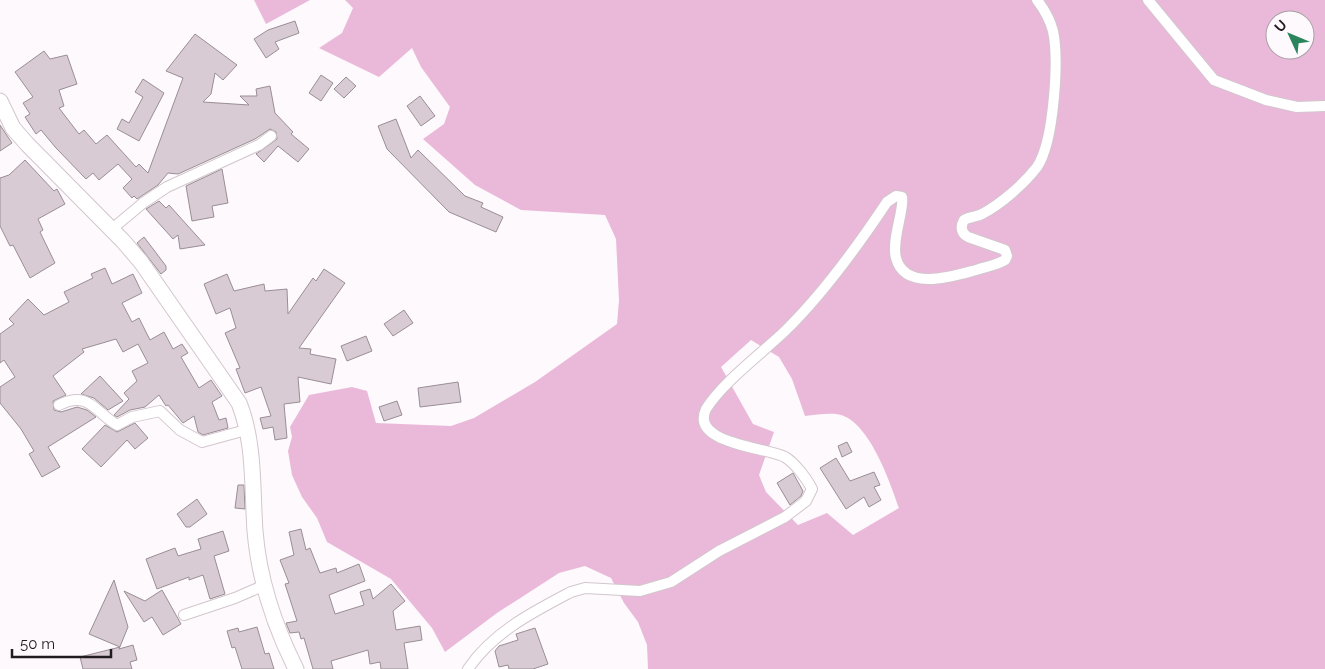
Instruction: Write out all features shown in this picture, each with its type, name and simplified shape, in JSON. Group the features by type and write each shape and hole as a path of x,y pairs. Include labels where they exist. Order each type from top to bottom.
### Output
{"main road":[{"path":"0,101 13,128 26,144 112,229 141,262 233,392 244,415 254,489 256,532 268,602 278,630 296,669"}],"street":[{"path":"468,669 479,653 498,635 571,592 585,588 640,591 671,582 719,551 785,517 806,501 812,490 792,463 782,456 718,438 706,427 704,414 706,409 812,301 840,269 887,202 896,196 902,197 903,202 897,225 896,257 907,272 920,279 931,280 958,275 1005,260 1007,256 1005,250 964,235 961,227 964,220 985,212 1020,184 1037,167 1046,148 1055,92 1053,32 1043,8 1037,0"},
{"path":"1148,0 1214,80 1266,100 1297,107 1325,106"},
{"path":"112,229 143,203 167,187 259,145 271,136"},
{"path":"59,405 69,400 82,399 101,410 117,425 132,417 160,411 180,430 202,442 246,430"},
{"path":"184,614 235,598 265,585"}],"shaded area":[{"path":"254,0 310,0 266,24"},
{"path":"345,0 1325,0 1325,669 648,669 647,645 638,622 624,603 611,578 585,566 559,573 497,613 445,652 432,628 391,579 327,542 317,518 302,497 292,475 288,451 292,437 290,427 309,395 352,387 367,391 376,423 451,426 474,418 535,382 617,324 619,300 616,239 605,215 521,210 475,185 423,139 444,124 450,107 421,67 412,48 379,77 319,48 342,33 353,8","holes":["751,340 779,357 792,379 805,416 836,414 848,418 868,438 884,468 899,508 853,535 827,513 798,525 766,492 759,475 774,432 753,424 721,367"]}],"building":[{"path":"295,21 299,33 275,42 279,49 266,58 254,39 268,30"},
{"path":"195,34 237,65 223,80 215,73 211,94 203,102 249,105 240,96 257,96 256,89 270,86 275,113 293,132 291,134 309,149 298,162 278,146 264,162 256,154 277,139 276,132 270,129 255,139 178,174 168,173 158,185 137,199 134,196 132,198 123,188 132,179 118,164 99,180 93,173 86,179 41,130 36,134 25,117 30,114 23,103 33,97 15,72 44,51 50,59 67,55 77,84 59,90 64,106 59,108 79,134 84,130 96,144 107,135 136,167 139,164 148,173 183,78 166,71"},
{"path":"321,75 333,83 321,101 309,93"},
{"path":"346,77 356,86 344,98 334,89"},
{"path":"143,79 164,93 139,141 117,129 122,119 129,123 143,97 135,92"},
{"path":"420,96 435,116 421,126 407,106"},
{"path":"396,119 411,158 418,150 465,196 483,203 481,207 503,217 496,232 449,212 387,149 378,126"},
{"path":"0,125 12,143 0,151"},
{"path":"25,160 54,191 57,189 65,204 38,219 43,230 40,232 55,263 30,278 13,245 10,246 0,226 0,178 9,175"},
{"path":"222,169 228,203 212,206 214,217 192,221 186,186"},
{"path":"159,201 166,208 169,205 205,245 180,249 178,235 173,239 146,209"},
{"path":"144,237 166,266 166,270 161,274 137,243"},
{"path":"105,268 112,284 133,274 142,293 122,303 132,322 139,318 150,340 164,332 173,349 182,344 188,353 181,357 199,388 211,380 222,396 212,402 219,420 226,418 228,428 203,435 198,432 194,416 183,423 168,405 166,406 159,395 145,407 130,410 117,417 114,415 129,399 124,393 137,381 132,371 148,363 138,344 123,352 116,339 82,349 84,352 53,376 66,395 53,401 54,410 61,412 77,407 87,410 96,417 48,447 60,467 42,477 29,454 34,451 21,429 0,403 0,387 15,377 4,360 0,363 0,334 14,324 9,319 28,299 44,315 69,302 64,292 93,278 91,274"},
{"path":"324,269 345,283 299,348 311,349 310,354 336,359 331,384 298,377 300,402 284,404 287,438 275,440 273,427 263,429 260,418 271,416 261,387 245,393 236,369 240,368 225,333 236,328 230,308 216,314 204,284 227,274 234,291 264,284 265,291 287,289 288,314 313,278 316,281"},
{"path":"404,310 413,323 393,336 384,324"},
{"path":"366,336 372,351 347,361 341,346"},
{"path":"100,376 123,401 108,410 94,398 81,394"},
{"path":"458,382 461,402 420,407 418,388"},
{"path":"397,401 402,415 384,421 379,407"},
{"path":"135,423 148,438 135,449 127,440 101,467 82,449 105,425 117,432"},
{"path":"847,442 852,452 842,457 838,446"},
{"path":"836,458 850,481 874,472 880,485 874,487 881,500 869,507 864,497 846,509 820,468"},
{"path":"793,473 803,491 801,496 790,505 777,483"},
{"path":"238,485 244,485 245,509 235,508"},
{"path":"197,499 207,514 190,527 186,527 177,514"},
{"path":"301,529 306,550 310,548 320,573 336,568 337,573 359,564 365,581 329,595 335,614 364,605 360,592 370,589 373,599 391,584 405,601 393,611 396,630 420,626 422,640 404,643 408,669 381,669 380,662 370,664 368,650 331,661 333,669 313,669 304,638 301,639 299,632 290,633 286,623 297,621 285,584 289,583 280,560 294,555 289,532"},
{"path":"223,531 229,551 214,556 225,594 210,599 203,575 189,580 189,577 157,589 146,559 175,548 178,556 201,549 198,539"},
{"path":"114,580 128,627 120,647 89,634"},
{"path":"162,590 181,624 163,635 152,617 144,622 124,591 145,601"},
{"path":"257,627 265,654 269,653 274,669 242,669 235,647 232,648 227,631 238,628 239,632"},
{"path":"535,628 548,664 533,669 509,669 508,665 499,667 495,651 499,646 518,640 516,634"},
{"path":"133,645 137,660 130,662 132,669 83,669 80,657 120,647 119,649"}]}
